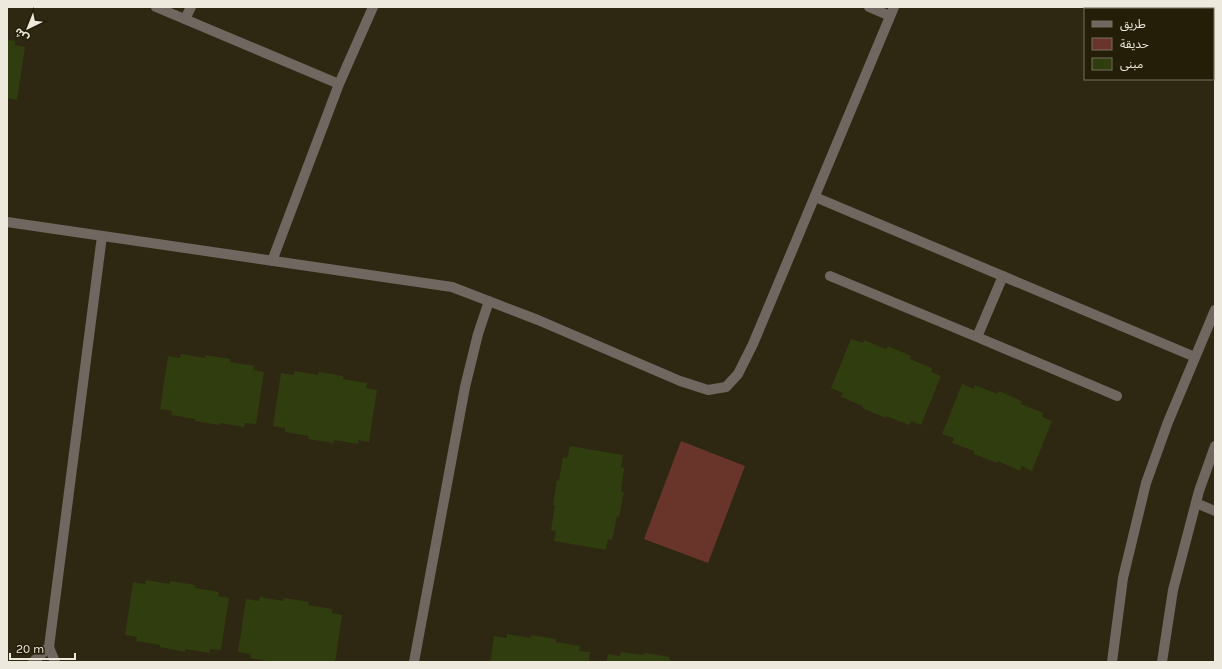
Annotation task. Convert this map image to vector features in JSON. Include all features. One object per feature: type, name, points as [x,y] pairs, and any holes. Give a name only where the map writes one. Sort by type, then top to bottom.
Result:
[{"type":"street","points":[[156,7],[339,84]]},
{"type":"street","points":[[185,19],[191,7]]},
{"type":"street","points":[[272,261],[339,84],[373,7]]},
{"type":"street","points":[[7,222],[452,287],[538,320],[680,381],[708,390],[726,386],[738,374],[753,344],[892,11],[870,7]]},
{"type":"street","points":[[815,197],[1195,357]]},
{"type":"street","points":[[55,662],[49,647],[102,236]]},
{"type":"street","points":[[830,276],[1117,396]]},
{"type":"street","points":[[977,337],[1003,276]]},
{"type":"street","points":[[414,662],[465,388],[478,334],[489,301]]},
{"type":"street","points":[[1112,662],[1123,578],[1146,483],[1168,422],[1215,310]]},
{"type":"street","points":[[1162,662],[1173,590],[1196,503],[1215,446]]},
{"type":"street","points":[[1196,503],[1215,511]]},
{"type":"street","points":[[33,662],[49,647]]},
{"type":"green space","points":[[681,441],[745,466],[708,563],[644,539]]},
{"type":"building","points":[[7,40],[15,41],[15,45],[25,47],[17,100],[7,98]]},
{"type":"building","points":[[851,339],[863,343],[864,340],[886,349],[888,346],[911,356],[910,359],[932,368],[931,372],[941,376],[921,425],[911,421],[909,425],[886,416],[886,418],[841,397],[843,393],[831,388]]},
{"type":"building","points":[[181,354],[205,358],[205,355],[230,359],[230,362],[254,366],[253,370],[264,372],[256,424],[245,423],[244,427],[220,423],[219,425],[171,415],[172,411],[160,409],[168,356],[180,358]]},
{"type":"building","points":[[295,371],[318,375],[319,372],[343,376],[343,379],[367,383],[366,388],[377,390],[369,442],[358,440],[358,444],[334,440],[333,443],[308,439],[309,436],[285,432],[285,428],[273,426],[281,373],[294,375]]},
{"type":"building","points":[[962,384],[974,389],[975,385],[997,394],[999,391],[1022,401],[1021,404],[1043,413],[1042,417],[1052,421],[1032,471],[1022,466],[1020,471],[998,461],[997,463],[974,454],[974,451],[952,443],[954,438],[942,434]]},
{"type":"building","points":[[570,446],[623,455],[621,467],[624,468],[621,492],[624,492],[619,517],[617,516],[612,540],[608,539],[606,550],[554,541],[556,531],[551,530],[557,480],[559,481],[563,457],[567,458]]},
{"type":"building","points":[[146,580],[170,584],[170,581],[195,585],[195,588],[219,592],[218,596],[229,598],[221,650],[210,649],[209,653],[185,649],[185,652],[160,647],[160,645],[136,641],[137,637],[125,635],[133,582],[145,584]]},
{"type":"building","points":[[260,597],[283,601],[284,598],[309,602],[308,605],[332,609],[332,613],[342,615],[335,662],[273,662],[250,658],[251,654],[238,652],[246,599],[259,601]]},
{"type":"building","points":[[507,634],[531,638],[531,635],[556,639],[556,642],[580,646],[579,651],[590,652],[589,662],[490,662],[494,636],[507,638]]},
{"type":"building","points":[[621,652],[644,655],[645,653],[670,657],[669,660],[678,662],[606,662],[608,654],[620,656]]}]
